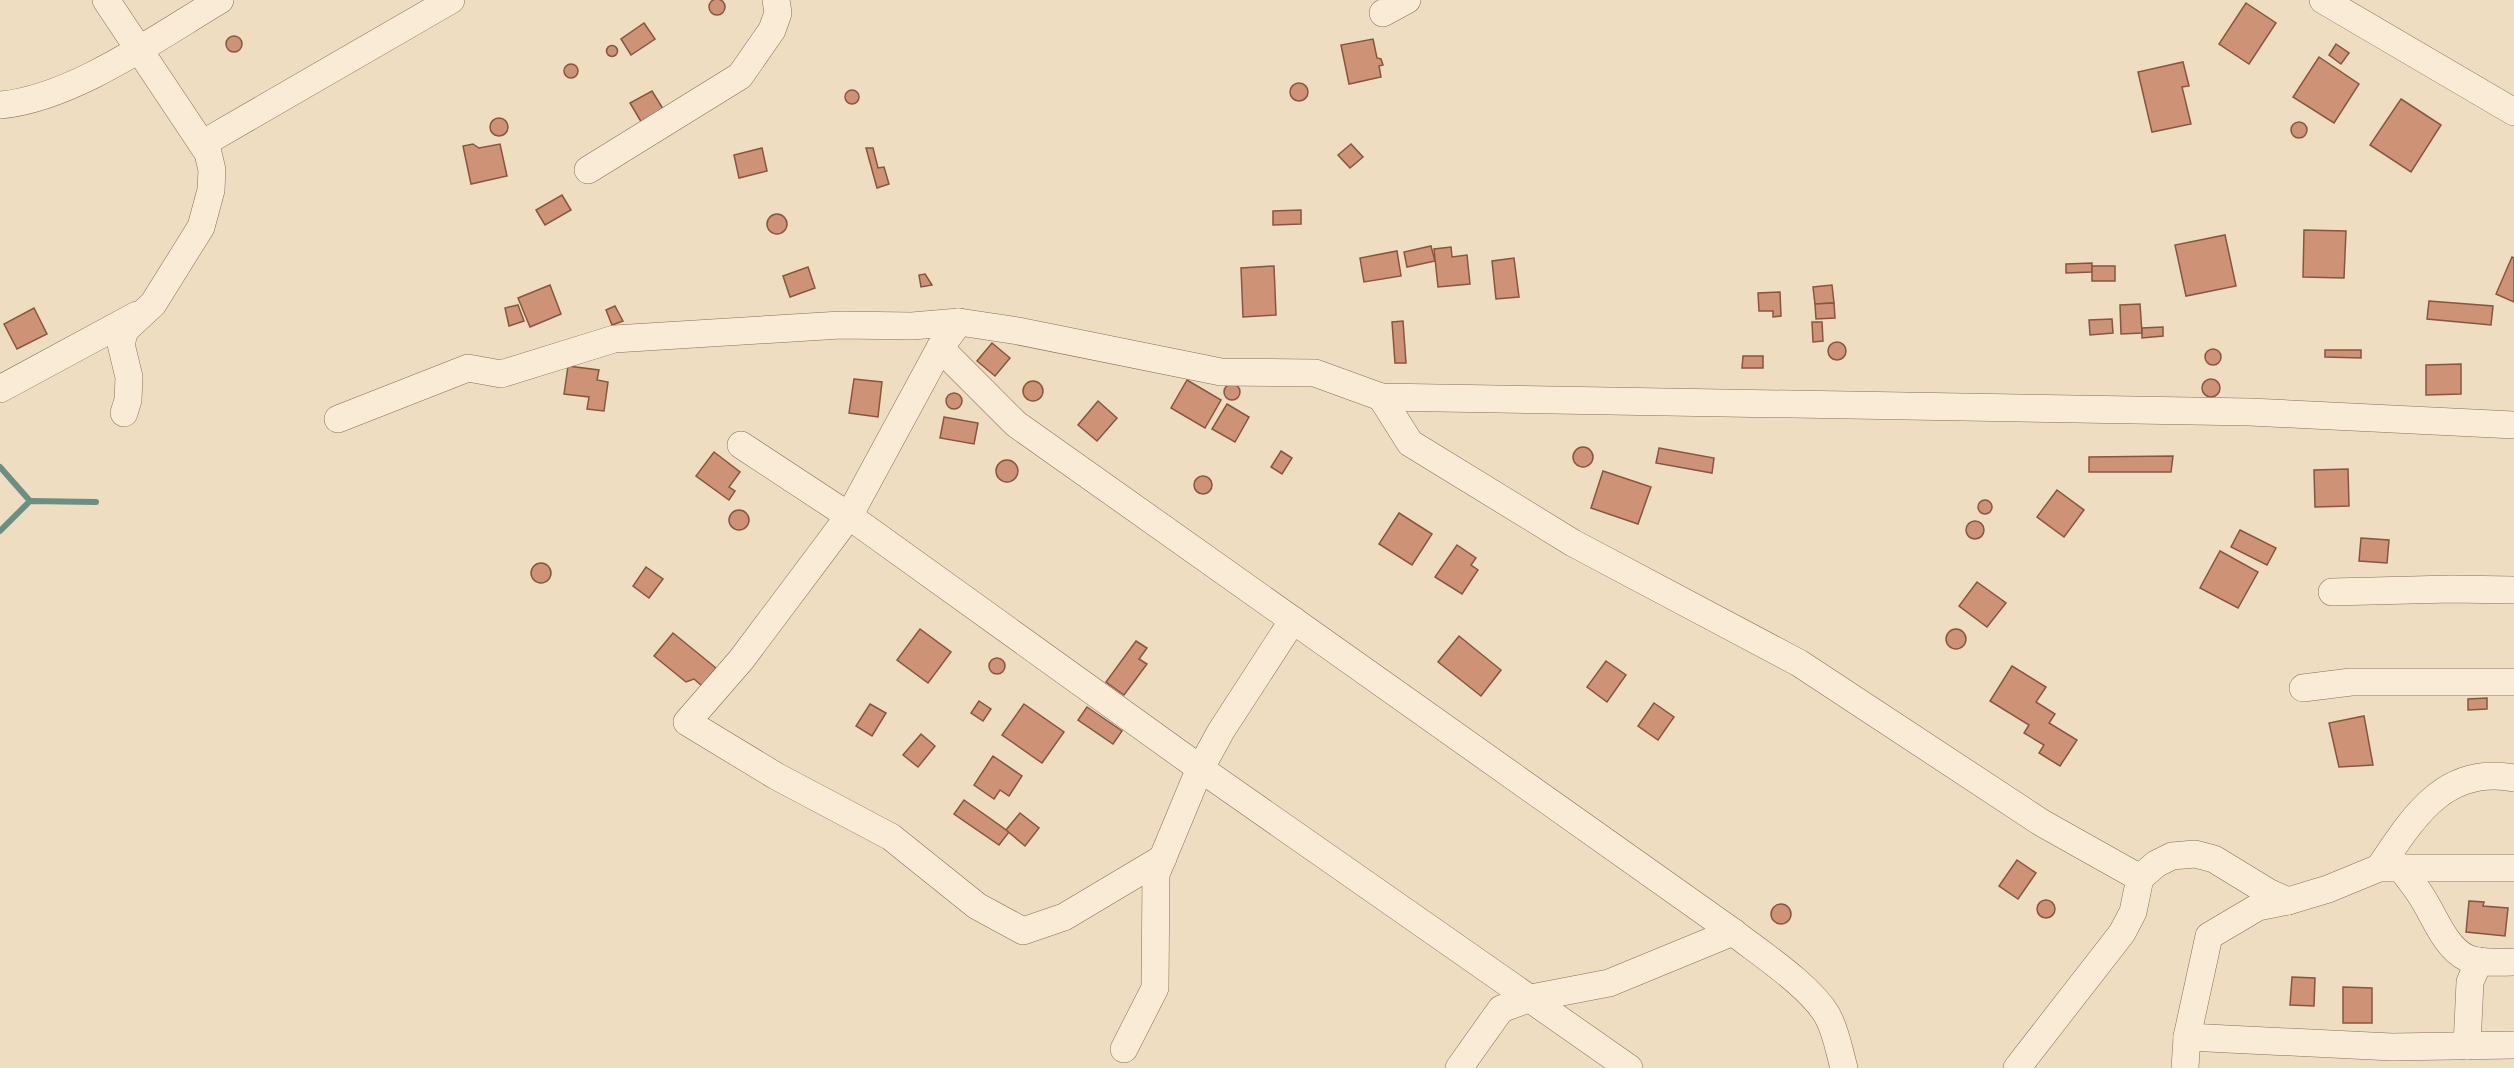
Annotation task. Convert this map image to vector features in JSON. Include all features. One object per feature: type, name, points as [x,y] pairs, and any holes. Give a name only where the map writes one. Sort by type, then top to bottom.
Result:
[{"type":"street","points":[[106,0],[208,153],[212,170],[211,190],[201,226],[153,304],[125,330],[121,344],[129,377],[128,400],[124,413]]},
{"type":"street","points":[[0,105],[16,104],[60,89],[101,70],[220,0]]},
{"type":"street","points":[[202,144],[450,0]]},
{"type":"street","points":[[588,170],[740,76],[772,30],[778,13],[776,0]]},
{"type":"street","points":[[1383,13],[1407,0]]},
{"type":"street","points":[[2323,0],[2514,112]]},
{"type":"street","points":[[0,390],[146,310]]},
{"type":"street","points":[[959,322],[940,348],[849,516],[741,660],[687,722],[776,776],[891,837],[977,906],[1023,931],[1065,917],[1163,858]]},
{"type":"street","points":[[338,419],[468,368],[501,374],[614,339],[841,325],[912,326],[959,322],[1018,331],[1221,372],[1315,373],[1381,397],[2250,412],[2514,425]]},
{"type":"street","points":[[940,348],[1016,424],[1733,932],[1788,975],[1826,1014],[1835,1032],[1844,1068]]},
{"type":"street","points":[[1381,397],[1410,443],[1573,543],[1799,663],[2042,823],[2140,878]]},
{"type":"street","points":[[741,445],[849,516],[1201,768],[1629,1068]]},
{"type":"street","points":[[2331,592],[2514,590]]},
{"type":"street","points":[[1124,1049],[1155,988],[1156,874],[1201,768],[1221,731],[1293,620]]},
{"type":"street","points":[[2302,688],[2351,682],[2514,682]]},
{"type":"street","points":[[2390,868],[2413,818],[2430,800],[2452,785],[2484,776],[2514,778]]},
{"type":"street","points":[[2017,1068],[2122,933],[2133,912],[2140,878],[2156,864],[2172,856],[2195,854],[2214,859],[2268,892],[2288,901]]},
{"type":"street","points":[[2390,868],[2421,895],[2449,942],[2468,959],[2514,962]]},
{"type":"street","points":[[2185,1068],[2187,1037],[2209,936],[2258,907],[2288,901],[2390,868],[2514,868]]},
{"type":"street","points":[[1459,1068],[1501,1010],[1531,998],[1609,983],[1733,932]]},
{"type":"street","points":[[2467,1046],[2470,982],[2479,961]]},
{"type":"street","points":[[2187,1037],[2392,1047],[2514,1045]]},
{"type":"building","points":[[714,-1],[720,-1],[725,7],[723,13],[714,15],[709,10],[709,4]]},
{"type":"building","points":[[2246,3],[2276,23],[2249,64],[2219,44]]},
{"type":"building","points":[[644,23],[655,39],[631,55],[621,39]]},
{"type":"building","points":[[234,36],[242,44],[234,52],[226,44]]},
{"type":"building","points":[[1373,39],[1377,58],[1381,59],[1383,65],[1379,66],[1381,77],[1349,84],[1341,45]]},
{"type":"building","points":[[2336,44],[2349,53],[2341,64],[2329,55]]},
{"type":"building","points":[[612,46],[616,47],[616,55],[612,56],[608,55],[607,51],[608,47]]},
{"type":"building","points":[[2319,57],[2359,84],[2334,123],[2293,97]]},
{"type":"building","points":[[2183,62],[2189,86],[2182,87],[2191,124],[2152,132],[2138,72]]},
{"type":"building","points":[[568,64],[574,64],[578,71],[574,78],[568,78],[564,74],[564,68]]},
{"type":"building","points":[[1295,83],[1303,83],[1308,88],[1306,99],[1295,101],[1290,96],[1290,88]]},
{"type":"building","points":[[849,90],[855,90],[859,97],[855,104],[849,104],[845,100],[845,94]]},
{"type":"building","points":[[652,91],[665,112],[643,125],[630,103]]},
{"type":"building","points":[[2401,99],[2441,125],[2411,172],[2370,145]]},
{"type":"building","points":[[495,118],[503,118],[508,123],[506,134],[495,136],[490,131],[490,123]]},
{"type":"building","points":[[2299,122],[2305,124],[2307,130],[2305,136],[2299,138],[2293,136],[2291,130],[2293,124]]},
{"type":"building","points":[[473,144],[479,148],[500,144],[507,176],[471,184],[463,146]]},
{"type":"building","points":[[1351,144],[1363,157],[1350,168],[1338,155]]},
{"type":"building","points":[[762,148],[767,171],[739,178],[734,155]]},
{"type":"building","points":[[866,148],[873,148],[878,168],[884,167],[889,184],[877,188]]},
{"type":"building","points":[[562,195],[571,210],[545,225],[536,210]]},
{"type":"building","points":[[1301,210],[1301,224],[1273,225],[1273,211]]},
{"type":"building","points":[[777,214],[784,217],[787,224],[784,231],[777,234],[770,231],[767,224],[770,217]]},
{"type":"building","points":[[2304,230],[2346,231],[2344,278],[2303,277]]},
{"type":"building","points":[[2225,235],[2236,286],[2186,296],[2175,245]]},
{"type":"building","points":[[1431,246],[1435,261],[1407,267],[1404,252]]},
{"type":"building","points":[[1451,247],[1452,257],[1467,255],[1470,284],[1438,287],[1434,249]]},
{"type":"building","points":[[1397,251],[1401,276],[1364,282],[1360,258]]},
{"type":"building","points":[[2512,257],[2514,258],[2514,302],[2496,294]]},
{"type":"building","points":[[1514,258],[1519,297],[1496,299],[1492,261]]},
{"type":"building","points":[[2092,263],[2092,272],[2066,273],[2066,264]]},
{"type":"building","points":[[1274,266],[1276,315],[1243,317],[1241,268]]},
{"type":"building","points":[[2092,266],[2115,266],[2115,281],[2092,281]]},
{"type":"building","points":[[808,267],[815,288],[790,297],[783,276]]},
{"type":"building","points":[[925,274],[932,285],[921,287],[919,275]]},
{"type":"building","points":[[550,285],[561,314],[530,327],[518,298]]},
{"type":"building","points":[[1832,285],[1834,303],[1815,304],[1813,287]]},
{"type":"building","points":[[1780,292],[1781,316],[1773,317],[1773,311],[1759,311],[1758,293]]},
{"type":"building","points":[[2429,301],[2493,306],[2491,325],[2427,319]]},
{"type":"building","points":[[1834,303],[1835,318],[1816,319],[1815,304]]},
{"type":"building","points":[[2140,304],[2142,333],[2121,334],[2120,305]]},
{"type":"building","points":[[518,305],[524,321],[509,326],[505,308]]},
{"type":"building","points":[[615,306],[623,321],[612,325],[606,310]]},
{"type":"building","points":[[34,308],[47,334],[17,349],[4,324]]},
{"type":"building","points":[[2112,319],[2113,333],[2090,335],[2089,320]]},
{"type":"building","points":[[1403,321],[1406,363],[1395,363],[1392,322]]},
{"type":"building","points":[[1812,322],[1822,322],[1823,341],[1813,342]]},
{"type":"building","points":[[2163,327],[2163,336],[2142,338],[2142,328]]},
{"type":"building","points":[[1837,342],[1843,345],[1846,351],[1843,357],[1837,360],[1831,357],[1828,351],[1831,345]]},
{"type":"building","points":[[992,343],[1010,358],[995,376],[977,361]]},
{"type":"building","points":[[2213,349],[2219,351],[2221,357],[2219,363],[2213,365],[2207,363],[2205,357],[2207,351]]},
{"type":"building","points":[[2325,350],[2361,350],[2361,358],[2325,357]]},
{"type":"building","points":[[1743,356],[1763,356],[1763,368],[1742,368]]},
{"type":"building","points":[[2461,364],[2461,394],[2426,395],[2426,365]]},
{"type":"building","points":[[568,366],[599,370],[597,380],[608,382],[604,411],[587,409],[589,397],[564,394]]},
{"type":"building","points":[[854,379],[882,382],[878,417],[849,413]]},
{"type":"building","points":[[2211,379],[2217,382],[2220,388],[2217,394],[2211,397],[2205,394],[2202,388],[2205,382]]},
{"type":"building","points":[[1187,380],[1221,400],[1205,428],[1171,408]]},
{"type":"building","points":[[1033,381],[1040,384],[1043,391],[1040,398],[1033,401],[1026,398],[1023,391],[1026,384]]},
{"type":"building","points":[[1229,384],[1235,384],[1240,392],[1238,398],[1229,400],[1224,395],[1224,389]]},
{"type":"building","points":[[951,393],[957,393],[962,401],[960,407],[951,409],[946,404],[946,398]]},
{"type":"building","points":[[1098,401],[1117,418],[1097,441],[1078,425]]},
{"type":"building","points":[[1227,404],[1249,417],[1235,442],[1212,429]]},
{"type":"building","points":[[944,417],[978,423],[974,444],[940,438]]},
{"type":"building","points":[[1583,447],[1590,450],[1593,457],[1590,464],[1583,467],[1576,464],[1573,457],[1576,450]]},
{"type":"building","points":[[1659,448],[1714,458],[1712,473],[1656,463]]},
{"type":"building","points":[[1281,451],[1292,458],[1282,474],[1271,467]]},
{"type":"building","points":[[714,452],[740,472],[729,487],[735,491],[729,500],[696,476]]},
{"type":"building","points":[[2173,456],[2171,472],[2089,472],[2089,457]]},
{"type":"building","points":[[1007,460],[1015,463],[1018,471],[1015,479],[1007,482],[999,479],[996,471],[999,463]]},
{"type":"building","points":[[2348,469],[2349,506],[2315,507],[2314,470]]},
{"type":"building","points":[[1603,471],[1651,487],[1638,524],[1591,508]]},
{"type":"building","points":[[1203,476],[1209,479],[1212,485],[1209,491],[1203,494],[1197,491],[1194,485],[1197,479]]},
{"type":"building","points":[[2057,490],[2084,510],[2064,537],[2037,517]]},
{"type":"building","points":[[1982,500],[1988,500],[1992,507],[1988,514],[1982,514],[1978,510],[1978,504]]},
{"type":"building","points":[[739,510],[746,513],[749,520],[746,527],[739,530],[732,527],[729,520],[732,513]]},
{"type":"building","points":[[1399,513],[1432,534],[1412,565],[1379,544]]},
{"type":"building","points":[[1971,521],[1979,521],[1984,526],[1982,537],[1971,539],[1966,534],[1966,526]]},
{"type":"building","points":[[2240,530],[2276,548],[2267,565],[2231,547]]},
{"type":"building","points":[[2361,538],[2389,540],[2387,563],[2359,561]]},
{"type":"building","points":[[1457,545],[1476,558],[1471,565],[1478,570],[1462,594],[1435,577]]},
{"type":"building","points":[[2220,551],[2258,572],[2238,608],[2200,588]]},
{"type":"building","points":[[541,563],[548,566],[551,573],[548,580],[541,583],[534,580],[531,573],[534,566]]},
{"type":"building","points":[[646,567],[663,579],[649,598],[633,586]]},
{"type":"building","points":[[1977,582],[2006,603],[1987,627],[1959,606]]},
{"type":"building","points":[[920,629],[951,652],[928,683],[897,660]]},
{"type":"building","points":[[1956,629],[1963,632],[1966,639],[1963,646],[1956,649],[1949,646],[1946,639],[1949,632]]},
{"type":"building","points":[[673,633],[716,668],[702,686],[694,679],[686,682],[654,656]]},
{"type":"building","points":[[1459,636],[1501,670],[1481,696],[1438,662]]},
{"type":"building","points":[[1136,641],[1147,648],[1139,659],[1147,664],[1124,695],[1106,682]]},
{"type":"building","points":[[997,658],[1005,666],[997,674],[989,666]]},
{"type":"building","points":[[1606,661],[1626,675],[1607,702],[1587,687]]},
{"type":"building","points":[[2012,666],[2046,687],[2036,702],[2055,714],[2049,723],[2077,740],[2060,766],[2039,753],[2044,745],[2024,733],[2029,725],[1990,701]]},
{"type":"building","points":[[2487,698],[2487,709],[2468,710],[2468,699]]},
{"type":"building","points":[[979,701],[991,709],[983,721],[971,713]]},
{"type":"building","points":[[1654,703],[1674,717],[1658,740],[1638,726]]},
{"type":"building","points":[[870,704],[886,713],[872,736],[856,726]]},
{"type":"building","points":[[1024,704],[1064,732],[1042,763],[1002,735]]},
{"type":"building","points":[[1087,707],[1122,731],[1113,744],[1078,720]]},
{"type":"building","points":[[2364,716],[2373,765],[2339,767],[2329,723]]},
{"type":"building","points":[[921,734],[935,746],[918,767],[903,755]]},
{"type":"building","points":[[993,756],[1022,776],[1009,796],[1000,790],[994,799],[974,785]]},
{"type":"building","points":[[964,800],[1009,832],[999,845],[954,814]]},
{"type":"building","points":[[1020,813],[1039,828],[1025,846],[1006,830]]},
{"type":"building","points":[[2017,860],[2036,873],[2018,899],[1999,886]]},
{"type":"building","points":[[2046,900],[2052,903],[2055,909],[2052,915],[2046,918],[2040,915],[2037,909],[2040,903]]},
{"type":"building","points":[[2469,901],[2484,902],[2483,906],[2508,908],[2505,936],[2466,932]]},
{"type":"building","points":[[1781,904],[1788,907],[1791,914],[1788,921],[1781,924],[1774,921],[1771,914],[1774,907]]},
{"type":"building","points":[[2292,977],[2315,978],[2314,1006],[2290,1005]]},
{"type":"building","points":[[2343,987],[2372,988],[2372,1023],[2343,1023]]},
{"type":"waterway","points":[[0,467],[30,501]]},
{"type":"waterway","points":[[0,531],[30,501],[96,502]]}]
